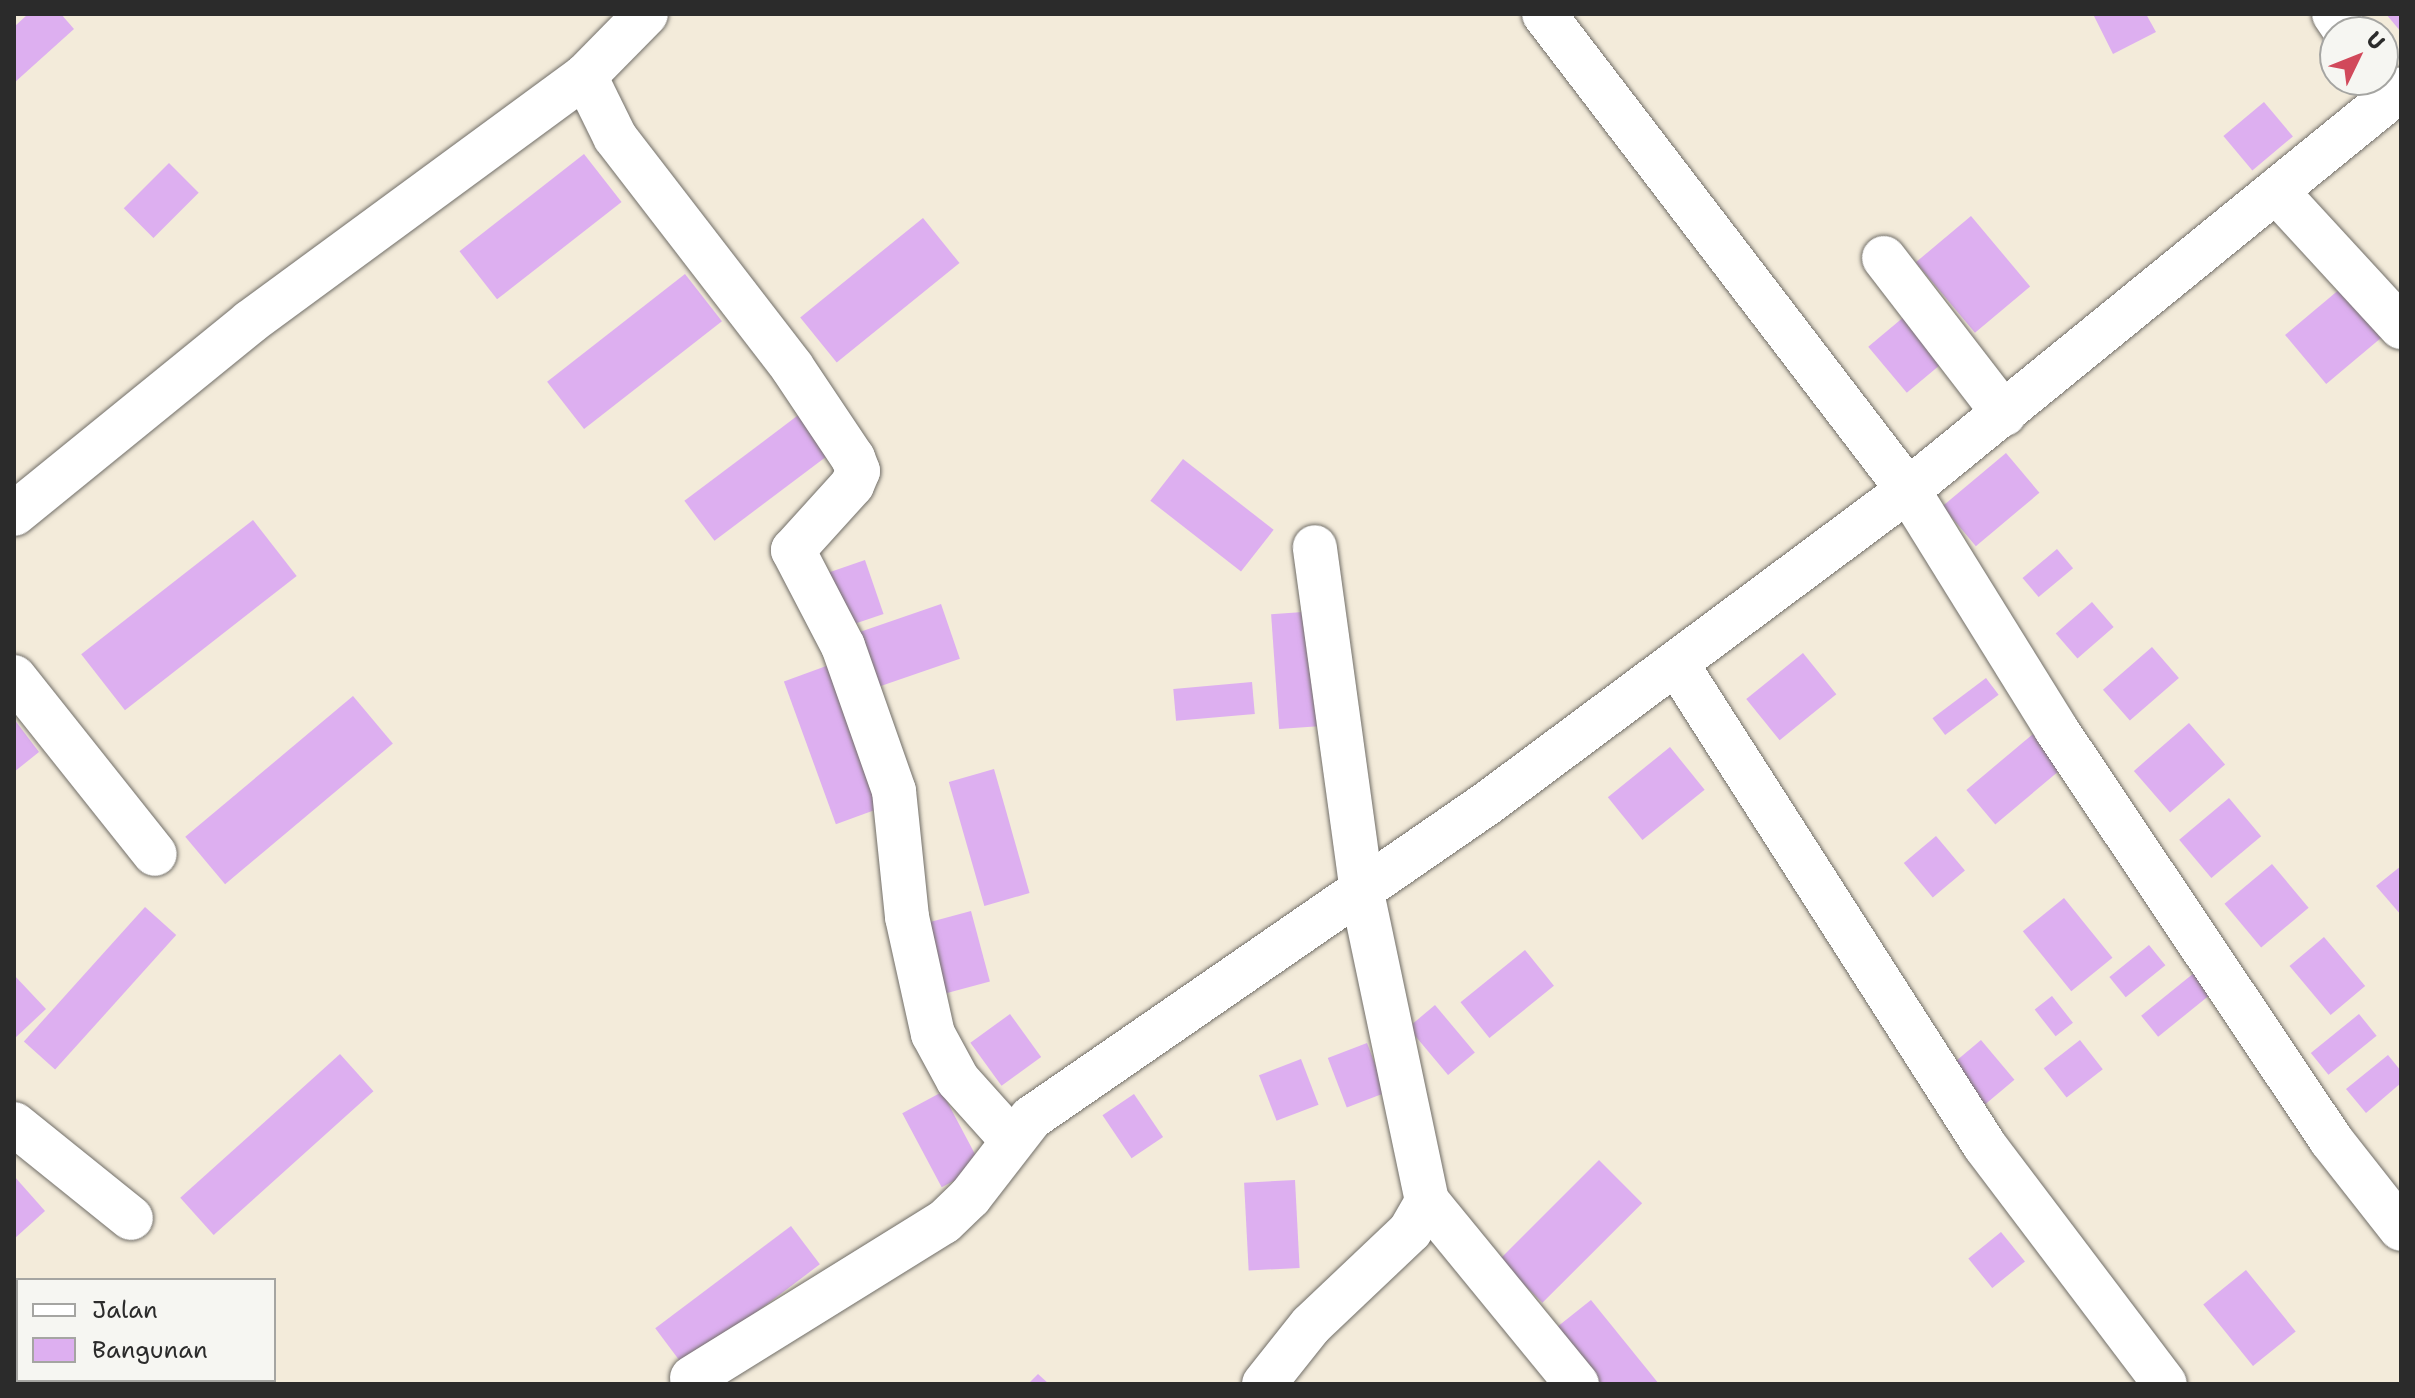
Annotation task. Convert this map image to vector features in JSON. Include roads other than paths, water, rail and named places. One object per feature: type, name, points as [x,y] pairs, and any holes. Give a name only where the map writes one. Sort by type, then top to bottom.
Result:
[{"type":"street","points":[[14,514],[250,322],[585,76],[646,14]]},
{"type":"street","points":[[1544,14],[1908,490],[2074,756],[2331,1140],[2401,1229]]},
{"type":"street","points":[[585,76],[615,137],[792,367],[853,458],[858,471],[852,485],[793,550],[843,646],[894,791],[907,917],[933,1034],[958,1080],[1011,1139]]},
{"type":"street","points":[[692,1378],[944,1222],[993,1169],[1011,1139],[1042,1109],[1362,892],[1908,490],[2276,191],[2380,96]]},
{"type":"street","points":[[2276,191],[2401,327]]},
{"type":"street","points":[[1884,258],[2004,414]]},
{"type":"street","points":[[1315,547],[1362,892],[1427,1201],[1577,1384]]},
{"type":"street","points":[[1676,663],[1985,1146],[2165,1384]]},
{"type":"street","points":[[14,677],[155,854]]},
{"type":"street","points":[[14,1124],[131,1218]]},
{"type":"street","points":[[1264,1384],[1311,1325],[1410,1231],[1427,1201]]}]
